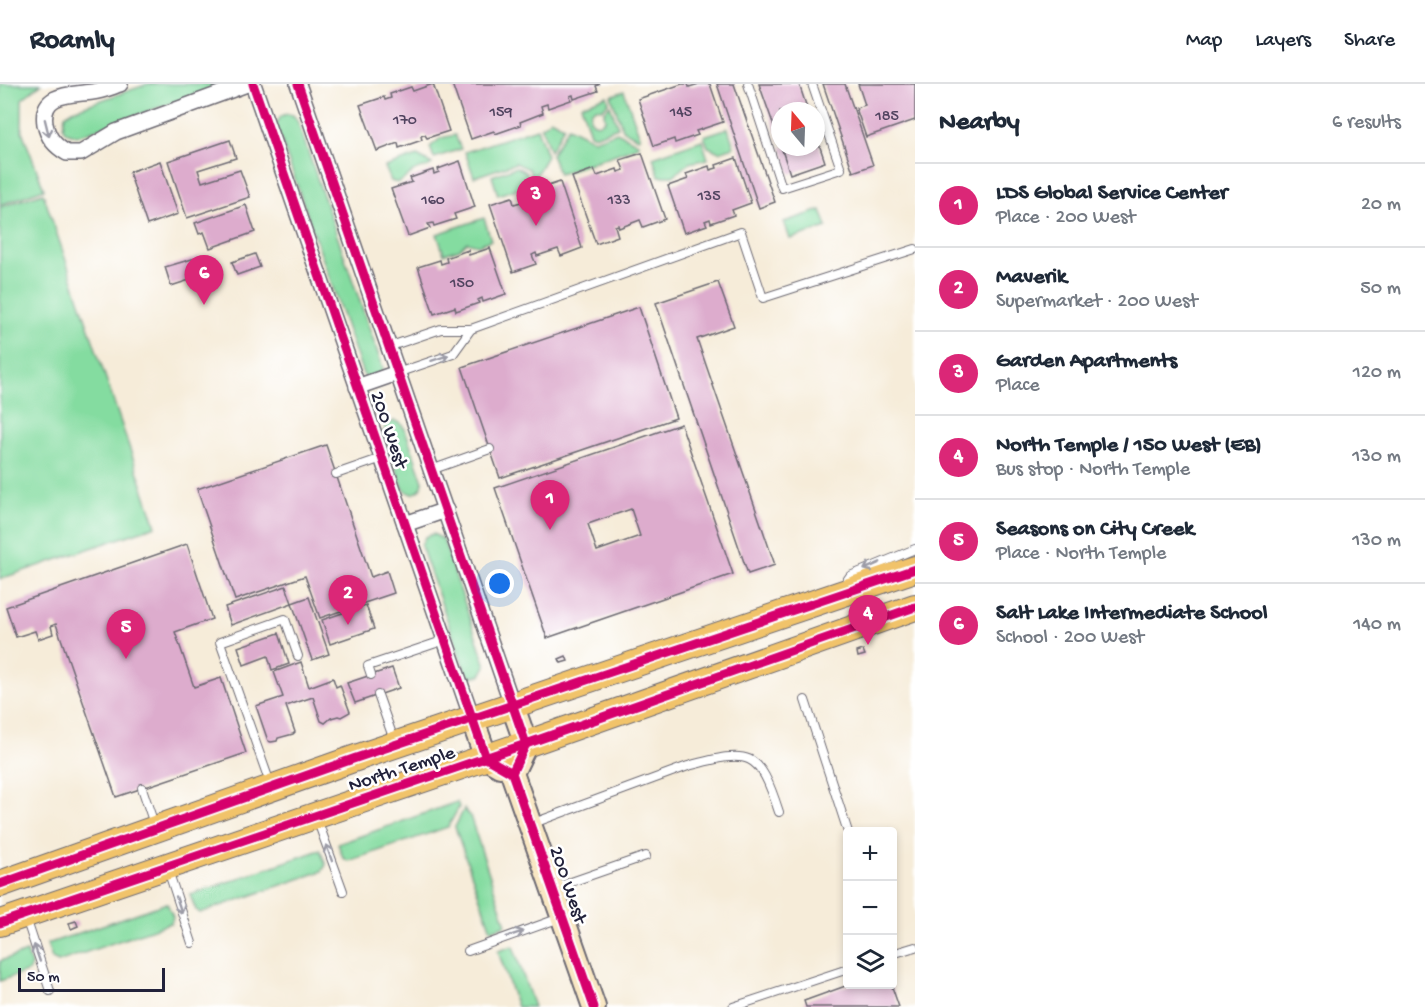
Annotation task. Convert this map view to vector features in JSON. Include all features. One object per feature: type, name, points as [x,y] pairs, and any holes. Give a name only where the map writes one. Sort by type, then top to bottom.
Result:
[{"type":"main road","name":"North Temple","points":[[0,884],[512,704],[915,569]]},
{"type":"main road","name":"North Temple","points":[[0,923],[486,758],[915,607]]},
{"type":"street","points":[[120,84],[96,92],[78,88],[51,102],[46,111],[45,120],[50,140],[67,153],[81,153],[116,132],[247,84]]},
{"type":"street","name":"200 West","points":[[253,84],[486,758]]},
{"type":"street","name":"200 West","points":[[298,84],[526,744]]},
{"type":"street","points":[[357,387],[397,373]]},
{"type":"street","points":[[405,524],[446,510]]},
{"type":"street","points":[[486,758],[512,773],[526,744]]},
{"type":"street","name":"200 West","points":[[512,773],[594,1007]]},
{"type":"lane","points":[[748,84],[782,188],[841,169],[812,84]]},
{"type":"lane","points":[[388,347],[441,329],[471,329],[741,232],[763,298],[915,249]]},
{"type":"lane","points":[[397,373],[453,354],[471,329]]},
{"type":"lane","points":[[431,470],[490,449]]},
{"type":"lane","points":[[336,474],[382,458]]},
{"type":"lane","points":[[838,595],[850,576],[915,549]]},
{"type":"lane","points":[[272,788],[220,642],[285,619],[298,656]]},
{"type":"lane","points":[[371,675],[368,666],[445,640]]},
{"type":"lane","points":[[378,695],[396,744]]},
{"type":"lane","points":[[805,700],[847,827]]},
{"type":"lane","points":[[530,825],[688,766],[708,760],[739,756],[751,759],[760,765],[773,791],[779,812]]},
{"type":"lane","points":[[142,788],[156,829]]},
{"type":"lane","points":[[315,815],[343,891]]},
{"type":"lane","points":[[552,889],[646,856]]},
{"type":"lane","points":[[167,866],[192,943]]},
{"type":"lane","points":[[24,915],[50,991]]},
{"type":"lane","points":[[468,951],[562,917]]},
{"type":"lane","points":[[897,952],[915,947]]},
{"type":"lane","points":[[733,1007],[843,971]]},
{"type":"green space","points":[[0,84],[41,84],[22,99],[22,131],[44,189],[0,205]]},
{"type":"green space","points":[[148,84],[226,84],[77,136],[65,132],[63,127],[65,115],[73,110]]},
{"type":"green space","points":[[624,91],[640,137],[638,138],[623,130],[611,96]]},
{"type":"green space","points":[[607,96],[609,102],[602,109],[596,108],[591,112],[590,119],[600,124],[605,120],[604,112],[610,105],[618,127],[595,136],[590,134],[581,105]]},
{"type":"green space","points":[[293,115],[297,120],[383,368],[383,372],[366,378],[276,125],[281,116]]},
{"type":"green space","points":[[550,119],[564,126],[550,151],[541,126]]},
{"type":"green space","points":[[568,127],[594,140],[617,132],[638,143],[639,146],[559,174],[551,155]]},
{"type":"green space","points":[[537,128],[547,156],[533,180],[529,169],[516,163],[474,177],[465,152]]},
{"type":"green space","points":[[728,128],[734,147],[719,152],[708,147],[704,136]]},
{"type":"green space","points":[[455,135],[461,149],[434,158],[430,147],[441,138]]},
{"type":"green space","points":[[702,140],[708,159],[689,163],[673,176],[659,176],[653,157]]},
{"type":"green space","points":[[417,156],[432,164],[415,171],[400,182],[391,181],[385,167]]},
{"type":"green space","points":[[516,167],[526,172],[531,184],[498,195],[492,176]]},
{"type":"green space","points":[[43,193],[156,526],[0,579],[0,207]]},
{"type":"green space","points":[[821,210],[827,227],[790,239],[784,222]]},
{"type":"green space","points":[[484,218],[491,240],[478,245],[467,242],[460,249],[444,254],[437,234]]},
{"type":"green space","points":[[394,421],[400,423],[405,429],[423,482],[415,493],[409,493],[403,488],[383,433],[386,425]]},
{"type":"green space","points":[[433,534],[443,539],[486,666],[481,675],[472,677],[467,675],[421,546],[425,537]]},
{"type":"green space","points":[[457,802],[459,807],[448,827],[349,861],[343,858],[338,844]]},
{"type":"green space","points":[[464,809],[470,816],[506,925],[491,930],[455,827]]},
{"type":"green space","points":[[320,850],[326,865],[322,871],[200,913],[196,910],[190,895]]},
{"type":"green space","points":[[167,903],[173,917],[171,923],[58,962],[52,959],[47,944]]},
{"type":"green space","points":[[513,946],[534,1007],[517,1007],[498,951]]},
{"type":"green space","points":[[27,952],[31,965],[29,971],[0,981],[0,961]]},
{"type":"building","points":[[433,84],[449,131],[427,138],[425,135],[421,136],[422,140],[399,148],[398,143],[377,151],[360,105],[384,97],[385,100],[391,98],[390,94],[411,87],[413,91]]},
{"type":"building","points":[[452,84],[600,84],[596,86],[598,91],[574,99],[573,95],[570,96],[571,100],[548,108],[547,104],[541,106],[543,113],[520,122],[521,125],[471,139]]},
{"type":"building","points":[[688,84],[689,87],[710,84],[723,122],[696,131],[698,135],[675,143],[674,139],[654,146],[638,99]]},
{"type":"building","points":[[717,84],[734,84],[775,202],[759,208]]},
{"type":"building","points":[[759,84],[799,84],[805,102],[771,102],[771,118]]},
{"type":"building","points":[[823,84],[845,84],[873,165],[853,172]]},
{"type":"building","points":[[858,84],[915,84],[915,120],[866,137],[856,108],[865,105]]},
{"type":"building","points":[[230,140],[236,158],[198,170],[202,182],[240,170],[250,197],[187,218],[168,161]]},
{"type":"building","points":[[642,153],[665,219],[643,227],[640,220],[619,228],[618,225],[615,226],[618,236],[596,244],[572,177],[594,169],[597,176],[617,169],[618,172],[624,170],[620,160]]},
{"type":"building","points":[[784,156],[823,156],[825,162],[790,174]]},
{"type":"building","points":[[736,158],[751,203],[732,210],[734,215],[711,223],[710,219],[705,221],[707,225],[684,233],[668,186],[688,179],[686,174],[709,166],[710,170],[717,168],[716,165]]},
{"type":"building","points":[[160,161],[178,214],[147,225],[129,172]]},
{"type":"building","points":[[460,161],[475,207],[454,214],[456,219],[434,226],[433,223],[428,224],[430,228],[408,236],[391,189],[412,182],[410,178],[433,170],[434,174],[439,172],[438,169]]},
{"type":"building","points":[[560,182],[582,248],[561,256],[558,249],[537,256],[536,253],[532,255],[536,264],[513,272],[490,204],[512,197],[514,204],[535,198],[536,202],[542,199],[539,189]]},
{"type":"building","points":[[246,205],[255,232],[210,248],[204,232],[199,234],[195,223]]},
{"type":"building","points":[[490,248],[506,294],[483,302],[482,298],[478,300],[479,303],[456,311],[455,307],[434,314],[418,267],[440,260],[441,264],[447,262],[446,258],[468,250],[469,255]]},
{"type":"building","points":[[255,254],[260,267],[237,275],[232,262]]},
{"type":"building","points":[[199,257],[205,275],[171,286],[165,267]]},
{"type":"building","points":[[718,282],[734,326],[697,339],[775,565],[748,574],[656,303]]},
{"type":"building","points":[[639,307],[676,418],[500,478],[462,367]]},
{"type":"building","points":[[681,424],[733,574],[547,638],[495,488]],"holes":[[[631,509],[640,536],[597,551],[588,524]]]},
{"type":"building","points":[[326,445],[371,577],[387,571],[394,593],[320,618],[305,576],[235,600],[197,489]]},
{"type":"building","points":[[187,544],[212,619],[175,632],[194,687],[221,678],[246,753],[116,797],[56,624],[51,626],[53,634],[38,639],[35,631],[16,637],[6,607]]},
{"type":"building","points":[[286,586],[292,603],[231,625],[225,607]]},
{"type":"building","points":[[309,597],[329,654],[312,660],[292,603]]},
{"type":"building","points":[[366,605],[374,629],[330,644],[322,620]]},
{"type":"building","points":[[279,633],[289,664],[272,670],[268,656],[244,665],[238,647]]},
{"type":"building","points":[[863,650],[865,655],[858,657],[857,652]]},
{"type":"building","points":[[566,656],[568,661],[561,663],[559,659]]},
{"type":"building","points":[[301,662],[309,687],[333,678],[336,687],[340,685],[350,712],[341,717],[331,718],[325,723],[321,721],[313,697],[286,706],[295,732],[278,738],[277,741],[268,741],[256,706],[283,697],[274,672]]},
{"type":"building","points":[[392,668],[399,688],[355,703],[347,683]]},
{"type":"building","points":[[76,921],[78,926],[71,929],[69,923]]},
{"type":"building","points":[[843,987],[843,989],[893,989],[899,1007],[806,1007],[804,1001]]},
{"type":"cycle path","points":[[253,84],[486,758],[512,773]]},
{"type":"cycle path","points":[[298,84],[526,744],[512,773],[594,1007]]},
{"type":"cycle path","points":[[0,884],[353,759],[915,569]]},
{"type":"cycle path","points":[[0,923],[526,744],[915,607]]},
{"type":"place","name":"Garden Apartments","points":[[536,226]]},
{"type":"place","name":"Salt Lake Intermediate School","points":[[204,305]]},
{"type":"place","name":"LDS Global Service Center","points":[[550,530]]},
{"type":"place","name":"Maverik","points":[[348,625]]},
{"type":"place","name":"North Temple / 150 West (EB)","points":[[868,645]]},
{"type":"place","name":"Seasons on City Creek","points":[[126,659]]}]
